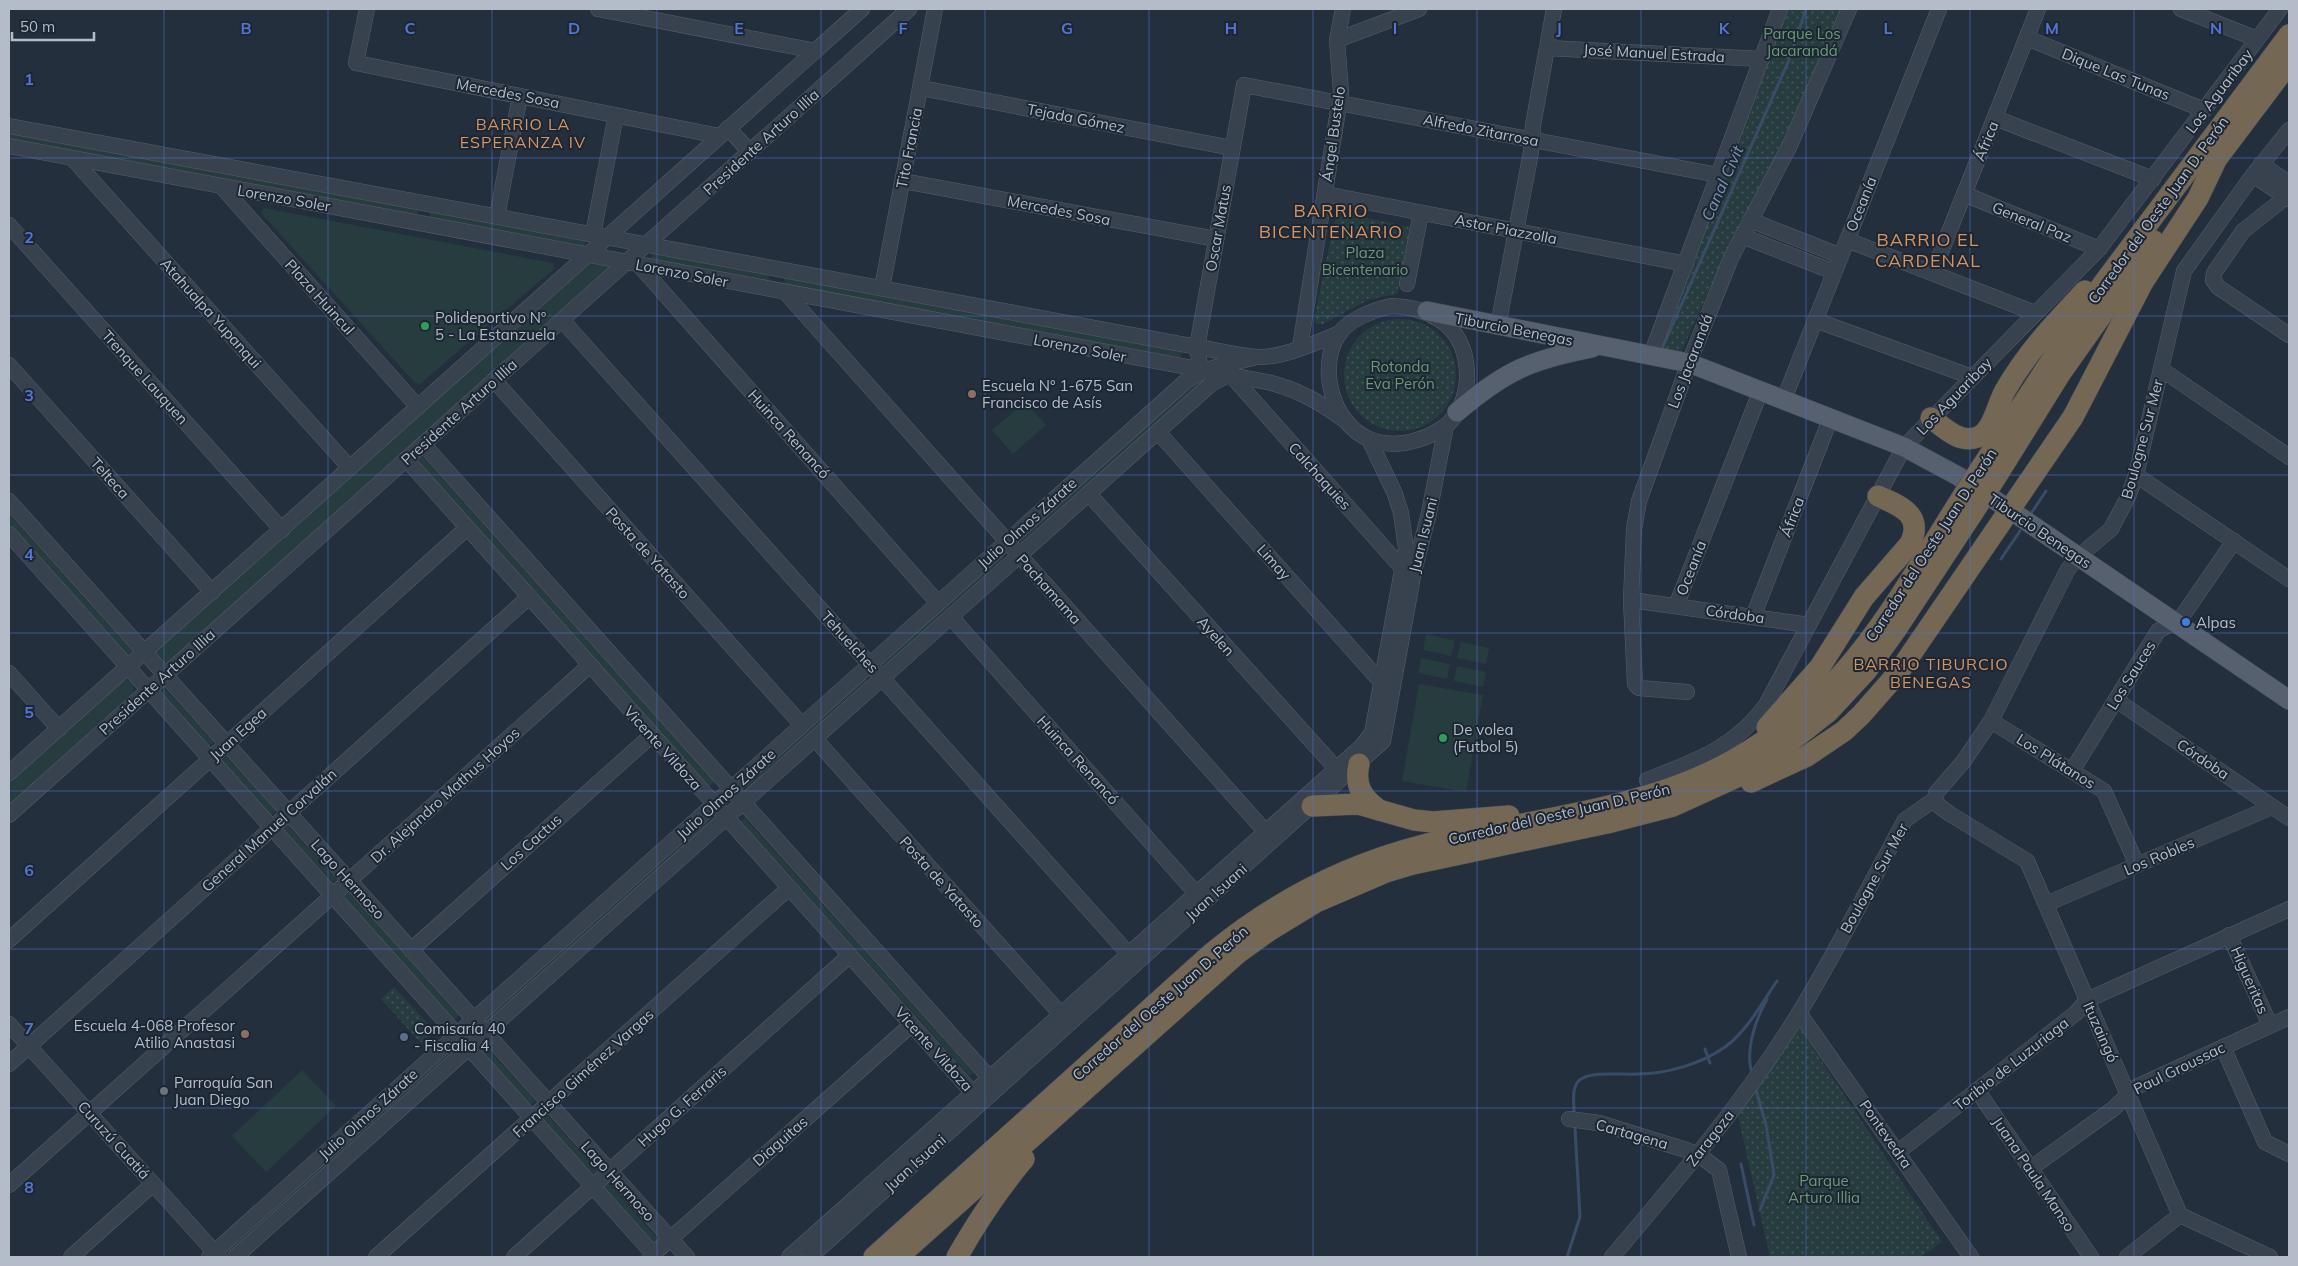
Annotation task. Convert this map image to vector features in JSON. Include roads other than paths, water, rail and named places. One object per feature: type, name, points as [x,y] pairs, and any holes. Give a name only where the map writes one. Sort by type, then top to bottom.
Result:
[{"type":"highway","name":"Corredor del Oeste Juan D. Perón","points":[[1989,473],[2091,300],[2289,35]]},
{"type":"highway","name":"Corredor del Oeste Juan D. Perón","points":[[898,1257],[1238,953],[1270,930],[1316,902],[1386,872],[1605,815],[1715,770],[1753,748],[1809,707],[1841,675],[1867,643],[1964,510],[2103,311],[2289,63]]},
{"type":"highway","points":[[1672,806],[1746,784],[1778,771],[1807,756],[1844,731],[1862,715],[1898,673],[2073,417],[2143,282],[2198,198],[2217,158]]},
{"type":"highway","points":[[1931,418],[1960,438],[1979,437],[1986,432],[2004,391],[2029,352],[2155,213]]},
{"type":"highway","points":[[1715,770],[1771,722],[1820,667],[1864,597],[1910,544],[1914,535],[1915,524],[1909,513],[1895,503],[1878,496]]},
{"type":"highway","name":"Corredor del Oeste Juan D. Perón","points":[[1648,796],[1672,806],[1739,776],[1763,763],[1828,712],[1866,670],[1897,628],[1964,510]]},
{"type":"highway","points":[[1347,770],[1357,780],[1360,791],[1367,802],[1381,811]]},
{"type":"highway","points":[[1312,806],[1358,804],[1414,820],[1433,822],[1473,817],[1574,812]]},
{"type":"highway","name":"Corredor del Oeste Juan D. Perón","points":[[874,1257],[1185,976],[1240,930],[1263,914],[1334,876],[1378,858],[1424,845],[1574,812],[1605,815]]},
{"type":"highway","points":[[957,1257],[998,1190],[1024,1158],[1072,1111],[1098,1078]]},
{"type":"main road","name":"Tiburcio Benegas","points":[[1427,311],[1689,363],[1784,398],[1904,447],[1952,472],[2010,510],[2289,700]]},
{"type":"main road","name":"Tiburcio Benegas","points":[[1452,419],[1481,392],[1511,372],[1535,361],[1600,346]]},
{"type":"street","name":"Mercedes Sosa","points":[[367,9],[356,63],[616,115],[724,132]]},
{"type":"street","points":[[598,9],[816,51]]},
{"type":"street","name":"Presidente Arturo Illia","points":[[9,773],[862,9]]},
{"type":"street","name":"Presidente Arturo Illia","points":[[9,815],[494,380],[562,320],[632,264],[647,244],[909,9]]},
{"type":"street","name":"Tito Francia","points":[[882,288],[935,9]]},
{"type":"street","name":"Ángel Bustelo","points":[[1300,347],[1342,92],[1337,40],[1343,9]]},
{"type":"street","points":[[1337,40],[1419,9]]},
{"type":"street","points":[[1498,326],[1554,9]]},
{"type":"street","points":[[1659,357],[1686,264],[1780,9]]},
{"type":"street","name":"Los Jacarandá","points":[[1688,692],[1639,688],[1635,684],[1630,600],[1634,529],[1639,501],[1689,363],[1742,236],[1790,145],[1849,9]]},
{"type":"street","name":"Oceanía","points":[[1784,398],[1939,9]]},
{"type":"street","name":"África","points":[[1933,272],[2038,9]]},
{"type":"street","points":[[2180,9],[2257,39]]},
{"type":"street","name":"Los Aguaribay","points":[[1648,796],[1742,733],[1766,705],[1904,447],[2099,249],[2280,9]]},
{"type":"street","name":"Dique Las Tunas","points":[[2027,38],[2204,110]]},
{"type":"street","name":"José Manuel Estrada","points":[[1547,48],[1762,59]]},
{"type":"street","name":"Alfredo Zitarrosa","points":[[1244,85],[1718,175]]},
{"type":"street","name":"Oscar Matus","points":[[1201,371],[1197,347],[1244,85]]},
{"type":"street","name":"Tejada Gómez","points":[[921,88],[1232,148]]},
{"type":"street","points":[[497,216],[520,96]]},
{"type":"street","points":[[592,234],[616,115]]},
{"type":"street","points":[[1995,118],[2153,179]]},
{"type":"street","name":"Lorenzo Soler","points":[[9,126],[1257,357],[1300,347],[1340,332]]},
{"type":"street","name":"Boulogne Sur Mer","points":[[1799,1013],[1905,820],[1935,800],[1936,793],[1963,762],[1991,721],[2068,569],[2078,557],[2111,528],[2123,508],[2136,475],[2184,272],[2257,170],[2289,130]]},
{"type":"street","points":[[724,132],[750,152]]},
{"type":"street","name":"Lorenzo Soler","points":[[9,146],[1201,371],[1230,374],[1295,390],[1314,399],[1346,421]]},
{"type":"street","name":"Atahualpa Yupanqui","points":[[73,158],[350,468]]},
{"type":"street","points":[[2257,170],[2288,193],[2243,231],[2214,273],[2214,280],[2218,287],[2289,335]]},
{"type":"street","name":"Mercedes Sosa","points":[[903,181],[1216,239]]},
{"type":"street","name":"Plaza Huincul","points":[[222,187],[418,408]]},
{"type":"street","name":"Astor Piazzolla","points":[[1325,194],[1686,264]]},
{"type":"street","name":"General Paz","points":[[1964,194],[2099,249]]},
{"type":"street","points":[[423,224],[425,203]]},
{"type":"street","points":[[1407,284],[1421,213]]},
{"type":"street","points":[[1750,220],[1841,256]]},
{"type":"street","name":"Trenque Lauquen","points":[[9,224],[282,530]]},
{"type":"street","points":[[1742,236],[1834,272]]},
{"type":"street","points":[[1847,240],[2036,313]]},
{"type":"street","name":"Huinca Renancó","points":[[632,264],[938,603]]},
{"type":"street","points":[[776,268],[781,292]]},
{"type":"street","name":"Pachamama","points":[[781,292],[1007,541],[1269,836]]},
{"type":"street","points":[[1404,307],[1427,311],[1447,325],[1455,334],[1465,355],[1468,378],[1466,390],[1452,419],[1428,437],[1410,442],[1388,443],[1369,439],[1357,432],[1346,421],[1335,400],[1329,378],[1332,347],[1340,332],[1369,313],[1386,308],[1404,307]]},
{"type":"street","name":"Tehuelches","points":[[562,320],[1133,959]]},
{"type":"street","points":[[1815,320],[1972,377]]},
{"type":"street","name":"Julio Olmos Zárate","points":[[214,1256],[1186,380],[1201,371],[1257,357]]},
{"type":"street","name":"Telteca","points":[[9,365],[212,592]]},
{"type":"street","points":[[2161,369],[2289,457]]},
{"type":"street","name":"Julio Olmos Zárate","points":[[235,1257],[1211,384],[1230,374]]},
{"type":"street","name":"Calchaquies","points":[[1230,374],[1408,570]]},
{"type":"street","name":"Posta de Yatasto","points":[[494,380],[802,725]]},
{"type":"street","name":"Oceanía","points":[[1676,606],[1760,390]]},
{"type":"street","name":"África","points":[[1753,617],[1831,417]]},
{"type":"street","name":"Juan Isuani","points":[[1269,836],[1290,810],[1347,770],[1383,741],[1387,685],[1408,570],[1430,513],[1452,419]]},
{"type":"street","name":"Limay","points":[[1158,432],[1387,685]]},
{"type":"street","name":"Juan Isuani","points":[[1369,439],[1401,513],[1408,570]]},
{"type":"street","name":"Vicente Vildoza","points":[[423,444],[994,1083]]},
{"type":"street","name":"Vicente Vildoza","points":[[406,459],[977,1098]]},
{"type":"street","points":[[2136,475],[2289,579]]},
{"type":"street","name":"Ayelen","points":[[1089,494],[1347,770]]},
{"type":"street","name":"Lago Hermoso","points":[[9,501],[686,1257]]},
{"type":"street","name":"Juan Egea","points":[[9,940],[467,528]]},
{"type":"street","name":"Lago Hermoso","points":[[9,534],[653,1256]]},
{"type":"street","name":"Los Sauces","points":[[2072,770],[2158,631],[2175,623],[2187,612],[2234,542]]},
{"type":"street","name":"General Manuel Corvalán","points":[[9,1064],[529,597]]},
{"type":"street","name":"Córdoba","points":[[1630,600],[1809,625]]},
{"type":"street","name":"Huinca Renancó","points":[[951,617],[1201,898]]},
{"type":"street","name":"Dr. Alejandro Mathus Hoyos","points":[[9,1185],[590,665]]},
{"type":"street","points":[[9,673],[59,729]]},
{"type":"street","name":"Juan Isuani","points":[[788,1257],[977,1098],[1269,836],[1312,806],[1347,770],[1372,732],[1387,685]]},
{"type":"street","name":"Córdoba","points":[[2116,700],[2289,818]]},
{"type":"street","name":"Los Plátanos","points":[[1991,721],[2104,791],[2137,865]]},
{"type":"street","name":"Los Cactus","points":[[411,950],[652,735]]},
{"type":"street","name":"Posta de Yatasto","points":[[814,739],[1065,1019]]},
{"type":"street","name":"Ituzaingó","points":[[1935,800],[1939,806],[1950,814],[2027,861],[2180,1215]]},
{"type":"street","points":[[1290,810],[1312,806]]},
{"type":"street","name":"Los Robles","points":[[2046,904],[2272,807]]},
{"type":"street","name":"Francisco Giménez Vargas","points":[[376,1257],[789,888]]},
{"type":"street","name":"Toribio de Luzuriaga","points":[[1898,1152],[2076,1013],[2087,1000],[2289,909]]},
{"type":"street","name":"Higueritas","points":[[2229,935],[2270,1025]]},
{"type":"street","name":"Hugo G. Ferraris","points":[[514,1257],[850,955]]},
{"type":"street","name":"Pontevedra","points":[[1799,1013],[1898,1152],[1966,1255]]},
{"type":"street","name":"Zaragoza","points":[[1612,1257],[1699,1155],[1750,1086],[1799,1013]]},
{"type":"street","name":"Paul Groussac","points":[[2031,1168],[2113,1109],[2128,1092],[2143,1082],[2289,1017]]},
{"type":"street","name":"Curuzú Cuatiá","points":[[9,1024],[153,1184],[214,1256]]},
{"type":"street","name":"Diaguitas","points":[[653,1256],[912,1025]]},
{"type":"street","points":[[2223,1047],[2265,1142],[2289,1154]]},
{"type":"street","name":"Juana Paula Manso","points":[[1977,1090],[2091,1257]]},
{"type":"street","name":"Juan Isuani","points":[[810,1257],[977,1098]]},
{"type":"street","name":"Cartagena","points":[[1569,1119],[1599,1123],[1699,1155],[1719,1170],[1739,1257]]},
{"type":"street","points":[[71,1257],[153,1184]]},
{"type":"street","points":[[2127,1257],[2180,1215],[2270,1257]]},
{"type":"waterway","name":"Canal Civit","points":[[1661,351],[1789,60],[1806,9]]},
{"type":"waterway","points":[[2032,512],[2046,491]]},
{"type":"waterway","points":[[2001,559],[2020,531]]},
{"type":"waterway","points":[[1574,1111],[1574,1094],[1576,1085],[1581,1079],[1600,1074],[1649,1074],[1672,1070],[1716,1053],[1733,1040],[1747,1025],[1777,981]]},
{"type":"waterway","points":[[1751,1070],[1750,1052],[1753,1033],[1767,999]]},
{"type":"waterway","name":"Canal Civit","points":[[1705,1049],[1710,1063]]},
{"type":"waterway","points":[[1756,1090],[1766,1125],[1774,1175],[1760,1210]]},
{"type":"waterway","points":[[1567,1257],[1580,1217],[1575,1128]]},
{"type":"waterway","name":"Canal Civit","points":[[1741,1164],[1754,1225]]},
{"type":"place","name":"Polideportivo Nº 5 - La Estanzuela","points":[[425,326]]},
{"type":"place","name":"Escuela N° 1-675 San Francisco de Asís","points":[[972,394]]},
{"type":"place","name":"Alpas","points":[[2186,622]]},
{"type":"place","name":"De volea (Futbol 5)","points":[[1443,738]]},
{"type":"place","name":"Escuela 4-068 Profesor Atilio Anastasi","points":[[245,1034]]},
{"type":"place","name":"Comisaría 40 - Fiscalia 4","points":[[404,1037]]},
{"type":"place","name":"Parroquía San Juan Diego","points":[[164,1091]]},
{"type":"district","name":"BARRIO LA ESPERANZA IV","points":[[523,133]]},
{"type":"district","name":"BARRIO BICENTENARIO","points":[[1331,220]]},
{"type":"district","name":"BARRIO EL CARDENAL","points":[[1928,249]]},
{"type":"district","name":"BARRIO TIBURCIO BENEGAS","points":[[1931,673]]},
{"type":"park label","name":"Parque Los Jacarandá","points":[[1802,42]]},
{"type":"park label","name":"Plaza Bicentenario","points":[[1365,260]]},
{"type":"park label","name":"Rotonda Eva Perón","points":[[1400,374]]},
{"type":"park label","name":"Parque Arturo Illia","points":[[1824,1188]]}]
